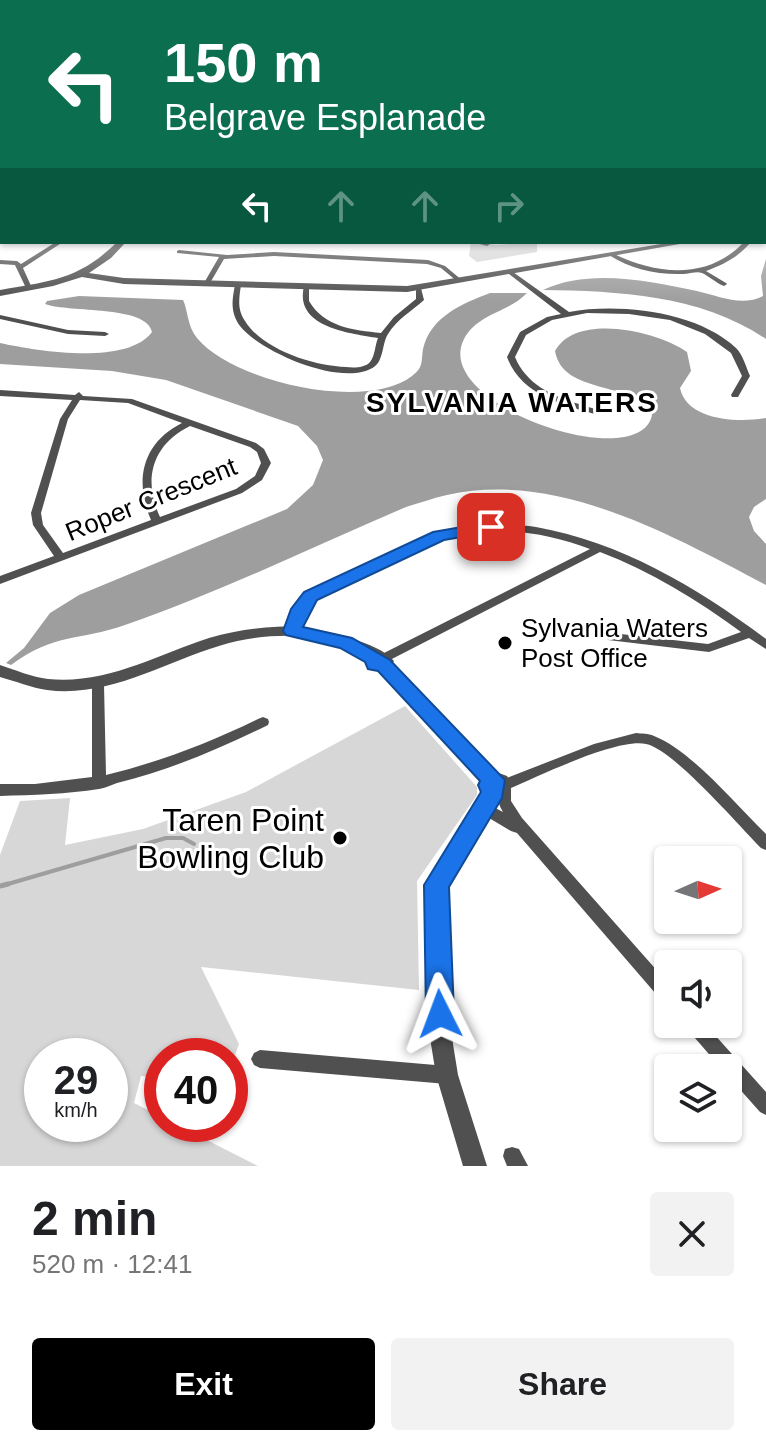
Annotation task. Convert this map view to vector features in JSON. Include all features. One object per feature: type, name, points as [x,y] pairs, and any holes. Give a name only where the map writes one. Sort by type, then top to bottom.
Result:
[{"type":"street","points":[[20,267],[57,244]]},
{"type":"street","points":[[90,274],[120,244]]},
{"type":"street","points":[[274,254],[282,244]]},
{"type":"street","points":[[0,293],[90,274],[124,281],[418,288],[675,244]]},
{"type":"street","points":[[704,272],[745,244]]},
{"type":"street","points":[[179,252],[428,262],[443,267],[460,281]]},
{"type":"street","points":[[612,255],[641,267],[704,272],[724,284]]},
{"type":"street","points":[[207,283],[219,260],[225,256]]},
{"type":"street","points":[[0,262],[17,263],[29,288]]},
{"type":"street","points":[[511,273],[566,314]]},
{"type":"street","points":[[238,285],[232,301],[236,318],[255,338],[283,353],[328,367],[367,368],[374,363],[383,336],[394,320],[420,300],[418,288]]},
{"type":"street","points":[[306,287],[309,310],[318,319],[355,332],[383,336]]},
{"type":"street","points":[[598,412],[544,393],[512,363],[512,349],[518,337],[536,323],[566,314],[603,311],[647,314],[709,333],[731,347],[743,362],[746,376],[735,395]]},
{"type":"street","points":[[0,317],[57,330],[105,334]]},
{"type":"street","name":"Roper Crescent","points":[[0,393],[79,395],[140,403],[253,445],[265,457],[264,471],[252,485],[0,580]]},
{"type":"street","points":[[61,558],[38,525],[36,513],[64,419],[79,395]]},
{"type":"street","points":[[157,522],[147,505],[152,453],[173,429],[188,423]]},
{"type":"street","points":[[292,631],[300,609],[310,596],[453,532],[491,527],[554,533],[598,549],[690,593],[766,645]]},
{"type":"street","points":[[381,660],[598,549]]},
{"type":"street","points":[[1,672],[30,684],[60,688],[98,685],[214,640],[262,630],[292,631],[345,643],[381,660],[654,979]]},
{"type":"street","points":[[612,637],[709,648],[751,633]]},
{"type":"street","points":[[98,685],[99,783]]},
{"type":"street","points":[[0,790],[34,791],[99,783],[157,770],[263,722]]},
{"type":"street","points":[[475,1166],[447,1075],[434,895],[441,877],[496,791],[616,742],[647,738],[668,748],[766,844]]},
{"type":"street","points":[[496,791],[507,819],[532,840]]},
{"type":"street","points":[[706,1038],[766,1106]]},
{"type":"street","points":[[260,1059],[447,1075]]},
{"type":"shaded area","points":[[471,244],[537,244],[537,252],[477,262],[469,256]]},
{"type":"shaded area","points":[[766,259],[766,339],[741,324],[687,304],[630,294],[543,290],[580,279],[619,278],[747,301],[763,296],[761,276]]},
{"type":"shaded area","points":[[490,293],[527,293],[470,330],[464,339],[462,364],[477,387],[505,408],[541,425],[578,435],[613,438],[639,432],[652,415],[630,396],[584,382],[561,365],[555,351],[566,339],[580,332],[598,329],[638,332],[674,344],[687,352],[691,371],[680,388],[685,399],[703,413],[729,419],[766,418],[766,499],[754,507],[749,517],[754,531],[766,544],[766,585],[653,528],[613,512],[530,492],[488,490],[447,495],[406,507],[160,612],[109,630],[54,642],[11,665],[6,663],[24,648],[50,613],[79,595],[287,509],[313,485],[323,460],[317,446],[298,426],[166,380],[112,371],[0,364],[0,343],[58,352],[103,353],[140,343],[152,332],[147,323],[137,318],[106,311],[57,307],[45,304],[47,301],[79,296],[183,300],[197,338],[215,354],[239,368],[300,387],[364,391],[391,387],[416,373],[427,338],[440,320],[469,301]]},
{"type":"shaded area","points":[[405,706],[477,787],[477,795],[417,881],[419,990],[201,967],[236,1038],[144,1038],[144,1076],[141,1076],[134,1103],[144,1108],[144,1142],[211,1142],[258,1166],[0,1166],[0,855],[20,801],[70,798],[65,845],[143,829],[246,792]]},
{"type":"waterway","points":[[7,884],[166,838],[183,838],[194,844]]},
{"type":"waterway","points":[[0,886],[7,884]]},
{"type":"waterway","points":[[1,886],[7,884]]},
{"type":"place","name":"Sylvania Waters Post Office","points":[[505,643]]},
{"type":"place","name":"Taren Point Bowling Club","points":[[340,838]]},
{"type":"district","name":"SYLVANIA WATERS","points":[[512,402]]},
{"type":"route","points":[[440,1014],[436,885],[494,791],[489,785],[493,780],[383,665],[375,664],[375,658],[325,636],[292,631],[300,609],[310,596],[439,536],[491,527]]}]
